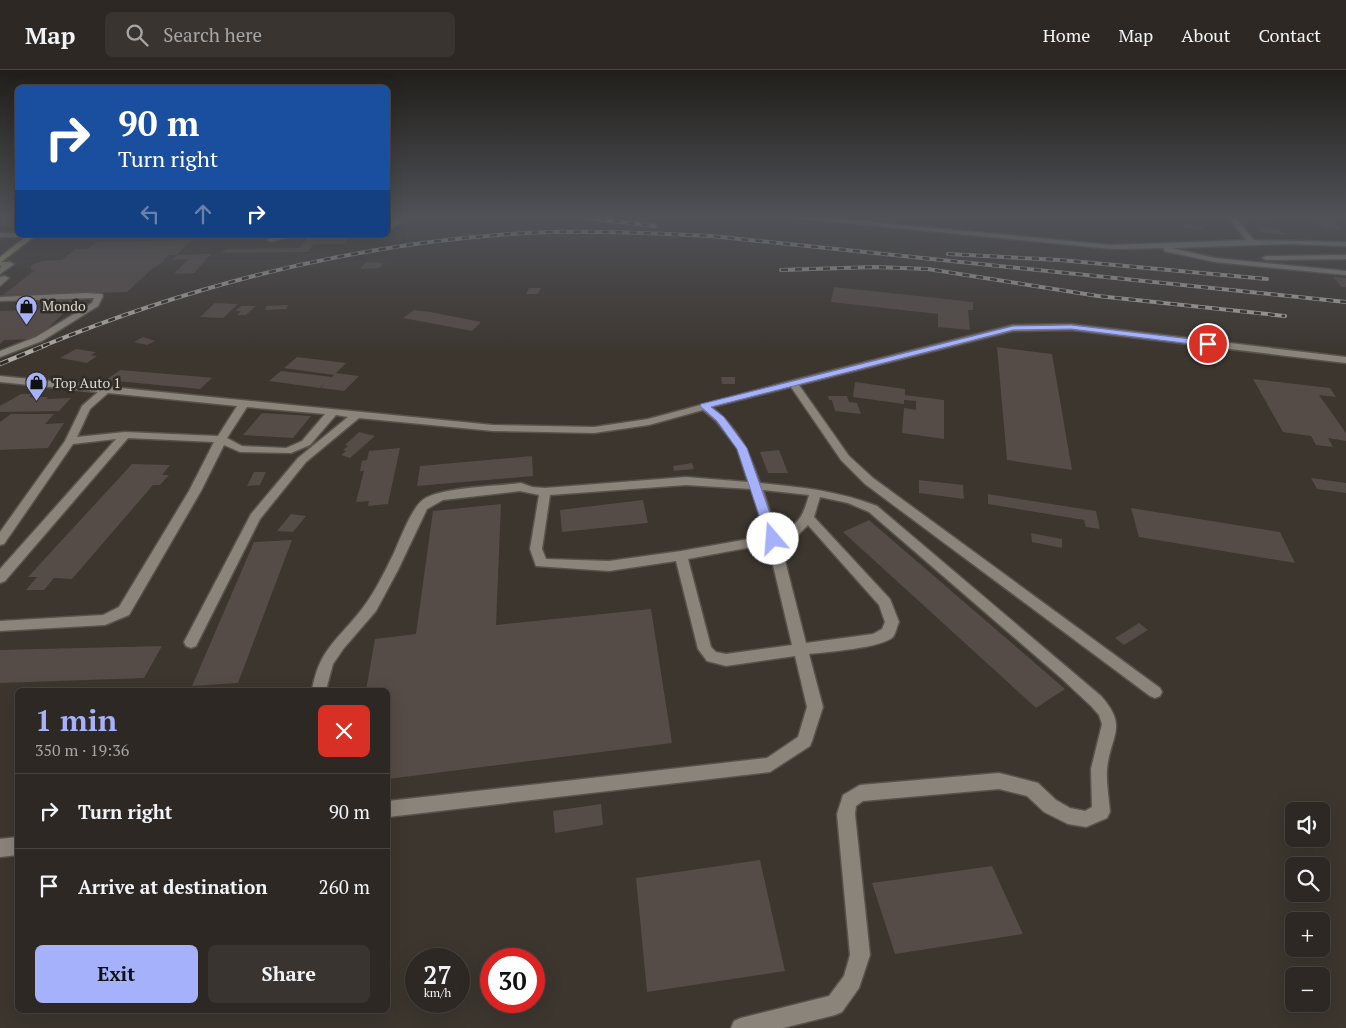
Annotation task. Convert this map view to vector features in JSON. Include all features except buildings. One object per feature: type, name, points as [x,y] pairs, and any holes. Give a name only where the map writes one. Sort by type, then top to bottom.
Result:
[{"type":"street","points":[[0,272],[10,264],[4,263]]},
{"type":"street","points":[[1257,263],[1346,273]]},
{"type":"street","points":[[1304,268],[1330,264],[1346,265]]},
{"type":"street","points":[[0,278],[5,278],[0,284]]},
{"type":"street","points":[[0,299],[99,296],[95,304],[39,339],[0,354]]},
{"type":"street","points":[[2,380],[492,428],[594,430],[650,422],[992,332],[1030,326],[1071,327],[1346,360]]},
{"type":"street","points":[[793,383],[845,458],[869,480],[1155,692]]},
{"type":"street","points":[[0,541],[70,441],[86,408],[106,389]]},
{"type":"street","points":[[0,626],[105,620],[124,611],[195,491],[220,439],[244,403]]},
{"type":"street","points":[[390,809],[770,765],[804,741],[815,707],[773,539],[742,448],[720,419],[705,406]]},
{"type":"street","points":[[70,441],[125,435],[220,439],[240,449],[287,451],[306,443],[333,412]]},
{"type":"street","points":[[191,642],[255,517],[302,460],[357,414]]},
{"type":"street","points":[[0,578],[125,435]]},
{"type":"street","points":[[320,688],[321,679],[331,653],[370,608],[422,507],[429,501],[441,496],[521,487],[545,492],[686,480],[816,492],[851,500],[873,509],[1096,701],[1105,711],[1110,724],[1099,770],[1101,812],[1086,818],[1068,816],[1050,806],[1032,789],[999,780],[860,792],[848,801],[846,814],[860,956],[852,981],[835,1005],[740,1028]]},
{"type":"street","points":[[545,492],[536,549],[541,563],[610,566],[681,556],[773,539],[794,532],[808,518],[816,492]]},
{"type":"street","points":[[681,556],[705,649],[712,657],[726,660],[875,639],[888,633],[892,622],[885,603],[808,518]]},
{"type":"street","points":[[0,848],[15,846]]},
{"type":"railway","points":[[43,346],[101,323],[160,303],[219,285],[314,263]]},
{"type":"railway","points":[[968,263],[1346,302]]},
{"type":"railway","points":[[1089,263],[1267,279]]},
{"type":"railway","points":[[781,270],[874,267],[928,269],[1098,296],[1285,316]]},
{"type":"railway","points":[[0,364],[46,345]]},
{"type":"place","name":"Mondo","points":[[26,325]]},
{"type":"place","name":"Top Auto 1","points":[[37,402]]},
{"type":"route","points":[[773,539],[742,448],[720,419],[705,406],[1013,328],[1030,326],[1071,327],[1208,344]]}]
